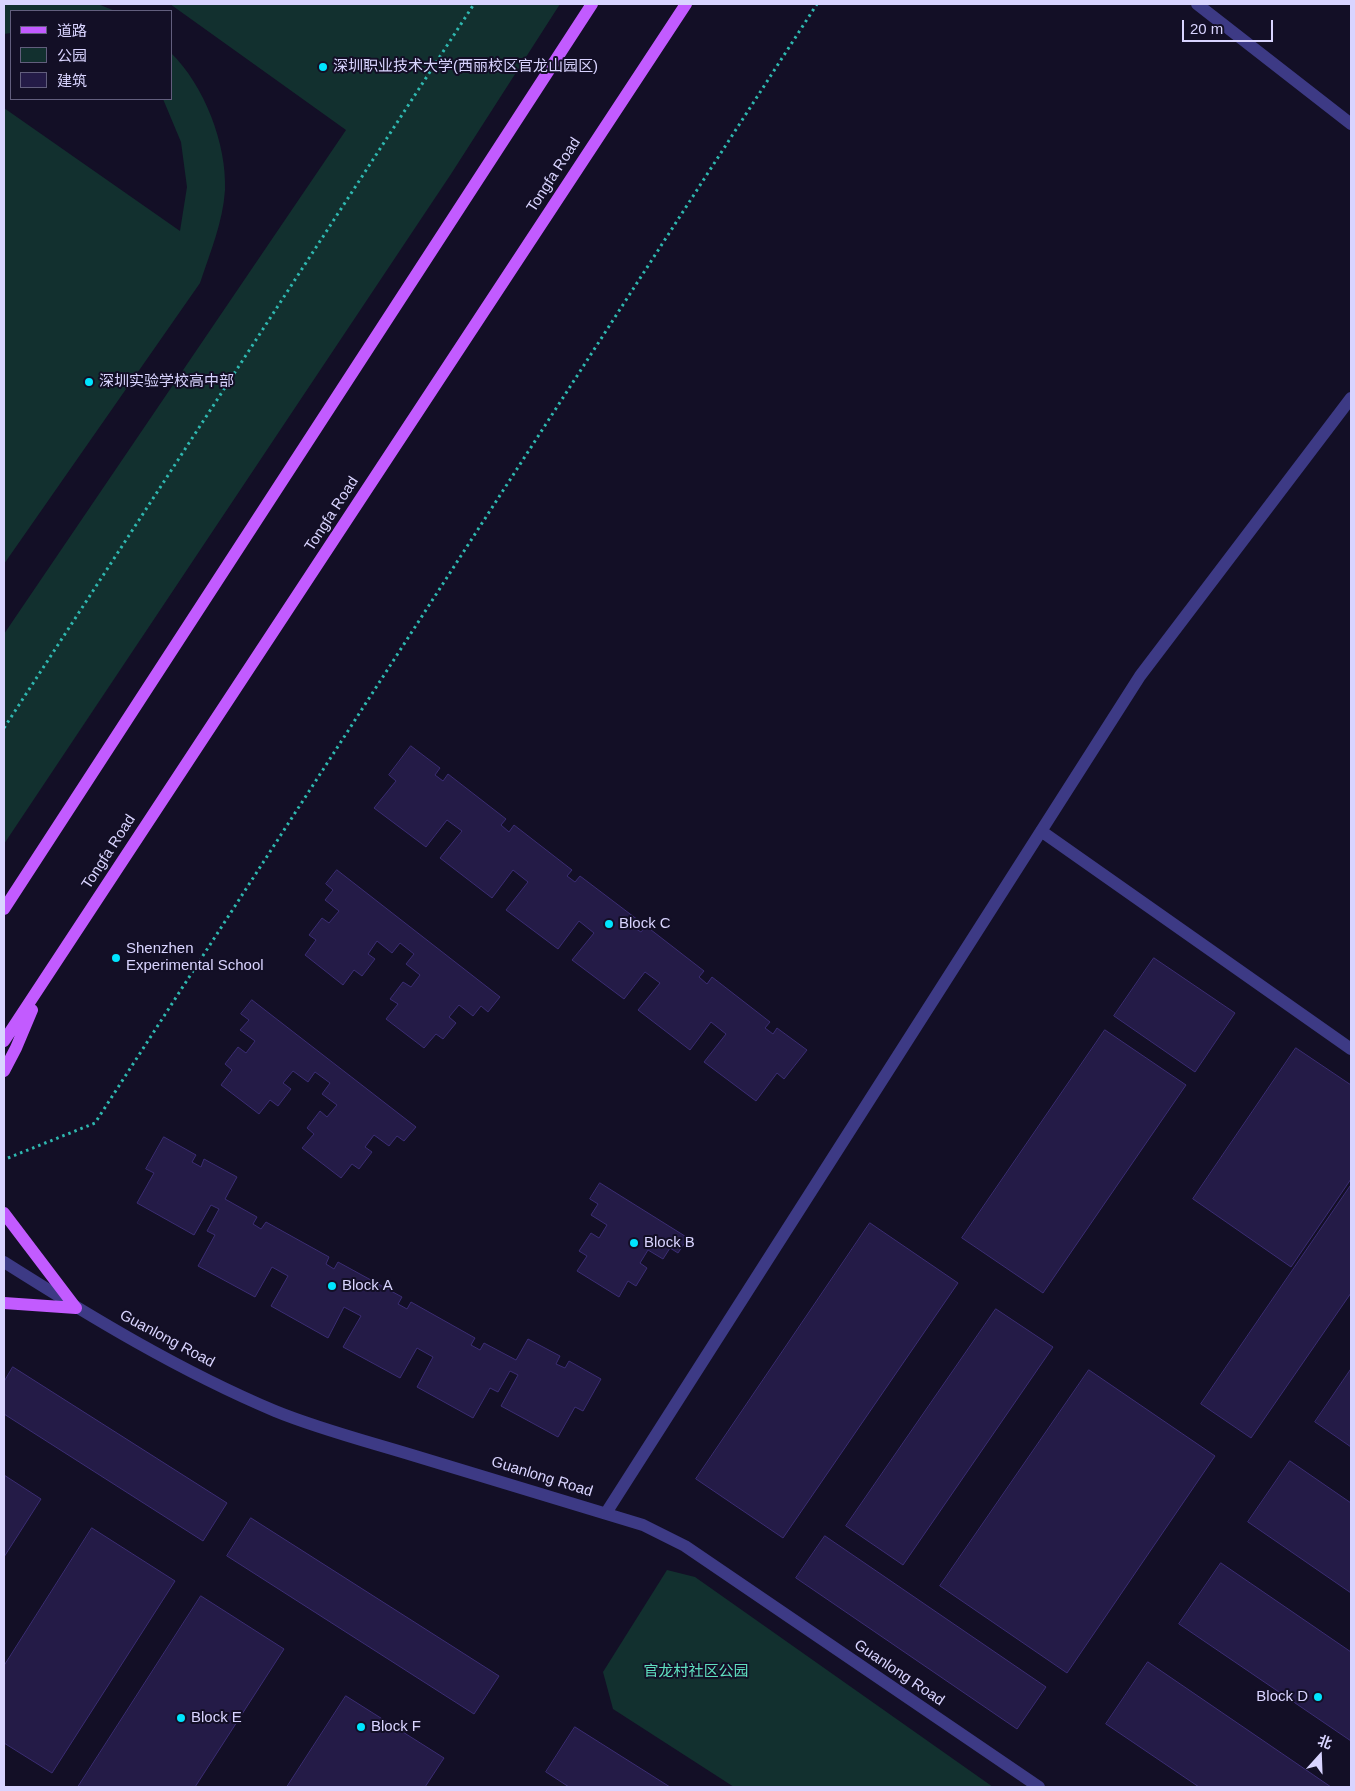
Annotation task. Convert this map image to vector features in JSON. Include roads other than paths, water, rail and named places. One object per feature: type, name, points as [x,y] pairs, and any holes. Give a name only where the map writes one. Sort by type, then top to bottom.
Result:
[{"type":"main road","points":[[4,909],[592,4]]},
{"type":"main road","name":"Tongfa Road","points":[[4,1040],[686,4]]},
{"type":"main road","points":[[4,1071],[16,1048],[43,983]]},
{"type":"main road","points":[[4,1213],[76,1308]]},
{"type":"main road","points":[[4,1303],[76,1308]]},
{"type":"street","points":[[1197,4],[1351,124]]},
{"type":"street","points":[[606,1514],[1140,676],[1351,398]]},
{"type":"street","points":[[1041,831],[1351,1050]]},
{"type":"street","name":"Guanlong Road","points":[[4,1262],[76,1308],[211,1382],[276,1411],[343,1434],[643,1525],[685,1546],[1038,1787]]},
{"type":"place","name":"深圳职业技术大学(西丽校区官龙山园区)","points":[[323,67]]},
{"type":"place","name":"深圳实验学校高中部","points":[[89,382]]},
{"type":"place","name":"Block C","points":[[609,924]]},
{"type":"place","name":"Shenzhen Experimental School","points":[[116,958]]},
{"type":"place","name":"Block B","points":[[634,1243]]},
{"type":"place","name":"Block A","points":[[332,1286]]},
{"type":"place","name":"Block D","points":[[1318,1697]]},
{"type":"place","name":"Block E","points":[[181,1718]]},
{"type":"place","name":"Block F","points":[[361,1727]]},
{"type":"park label","name":"官龙村社区公园","points":[[696,1672]]}]
